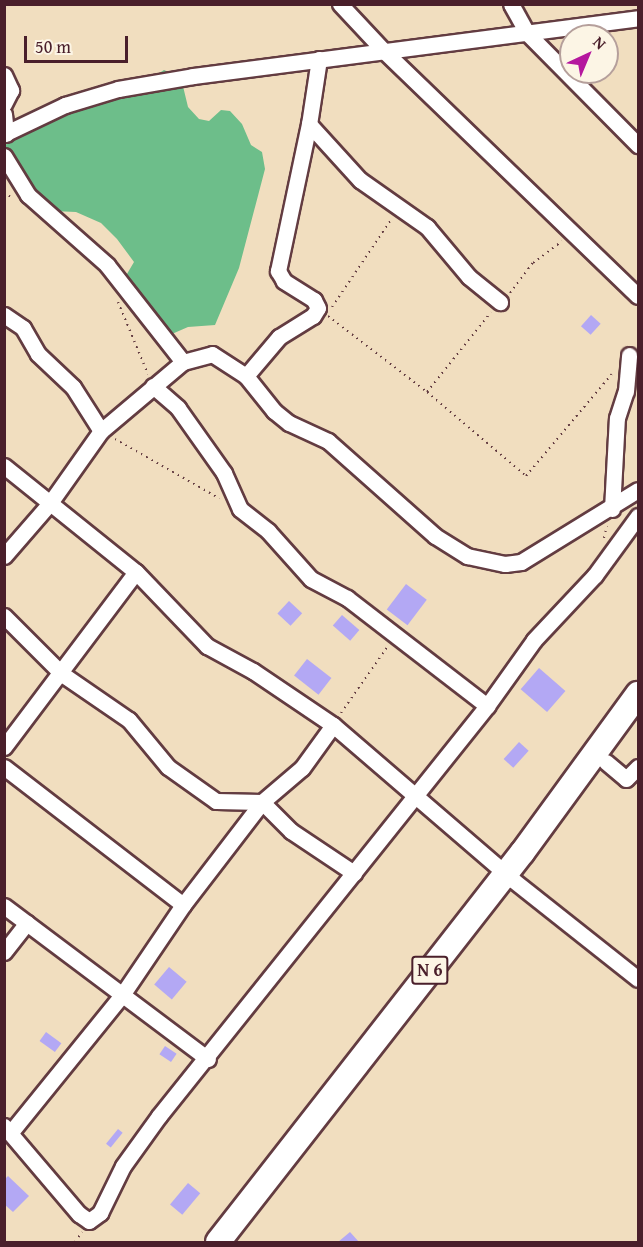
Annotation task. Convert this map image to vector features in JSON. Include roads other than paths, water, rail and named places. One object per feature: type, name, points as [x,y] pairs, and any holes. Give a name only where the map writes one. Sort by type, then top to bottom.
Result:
[{"type":"main road","name":"N 6","points":[[230,1242],[509,876],[639,694]]},
{"type":"main road","name":"N 6","points":[[218,1242],[509,876],[639,720]]},
{"type":"street","points":[[340,4],[383,50],[639,296]]},
{"type":"street","points":[[511,4],[528,33],[639,145]]},
{"type":"street","points":[[4,114],[5,134],[65,105],[118,89],[383,50],[639,18]]},
{"type":"street","points":[[246,376],[279,337],[313,316],[318,308],[278,271],[309,124],[319,59]]},
{"type":"street","points":[[4,75],[11,90],[4,104]]},
{"type":"street","points":[[309,124],[360,180],[427,227],[470,277],[500,302]]},
{"type":"street","points":[[4,156],[28,195],[107,265],[183,362]]},
{"type":"street","points":[[4,315],[23,328],[38,354],[73,387],[101,431]]},
{"type":"street","points":[[4,556],[50,503],[101,431],[183,362],[212,354],[246,376],[274,411],[289,423],[328,441],[435,536],[467,556],[505,564],[521,562],[612,509],[639,490]]},
{"type":"street","points":[[612,509],[617,418],[626,391],[629,355]]},
{"type":"street","points":[[153,386],[178,408],[224,473],[240,509],[268,531],[311,579],[347,598],[396,633],[487,706]]},
{"type":"street","points":[[4,466],[136,572],[207,646],[253,671],[333,725],[509,876],[639,979]]},
{"type":"street","points":[[333,725],[302,768],[262,802],[183,905],[122,995],[8,1129],[79,1214],[89,1221],[100,1213],[123,1166],[159,1116],[208,1059],[487,706],[534,640],[595,575],[639,516]]},
{"type":"street","points":[[4,747],[62,674],[136,572]]},
{"type":"street","points":[[4,616],[62,674],[129,720],[168,766],[216,801],[262,802],[291,831],[354,873]]},
{"type":"street","points":[[606,762],[626,779],[639,767]]},
{"type":"street","points":[[4,768],[183,905]]},
{"type":"street","points":[[4,906],[208,1059]]},
{"type":"street","points":[[4,952],[27,923]]}]
